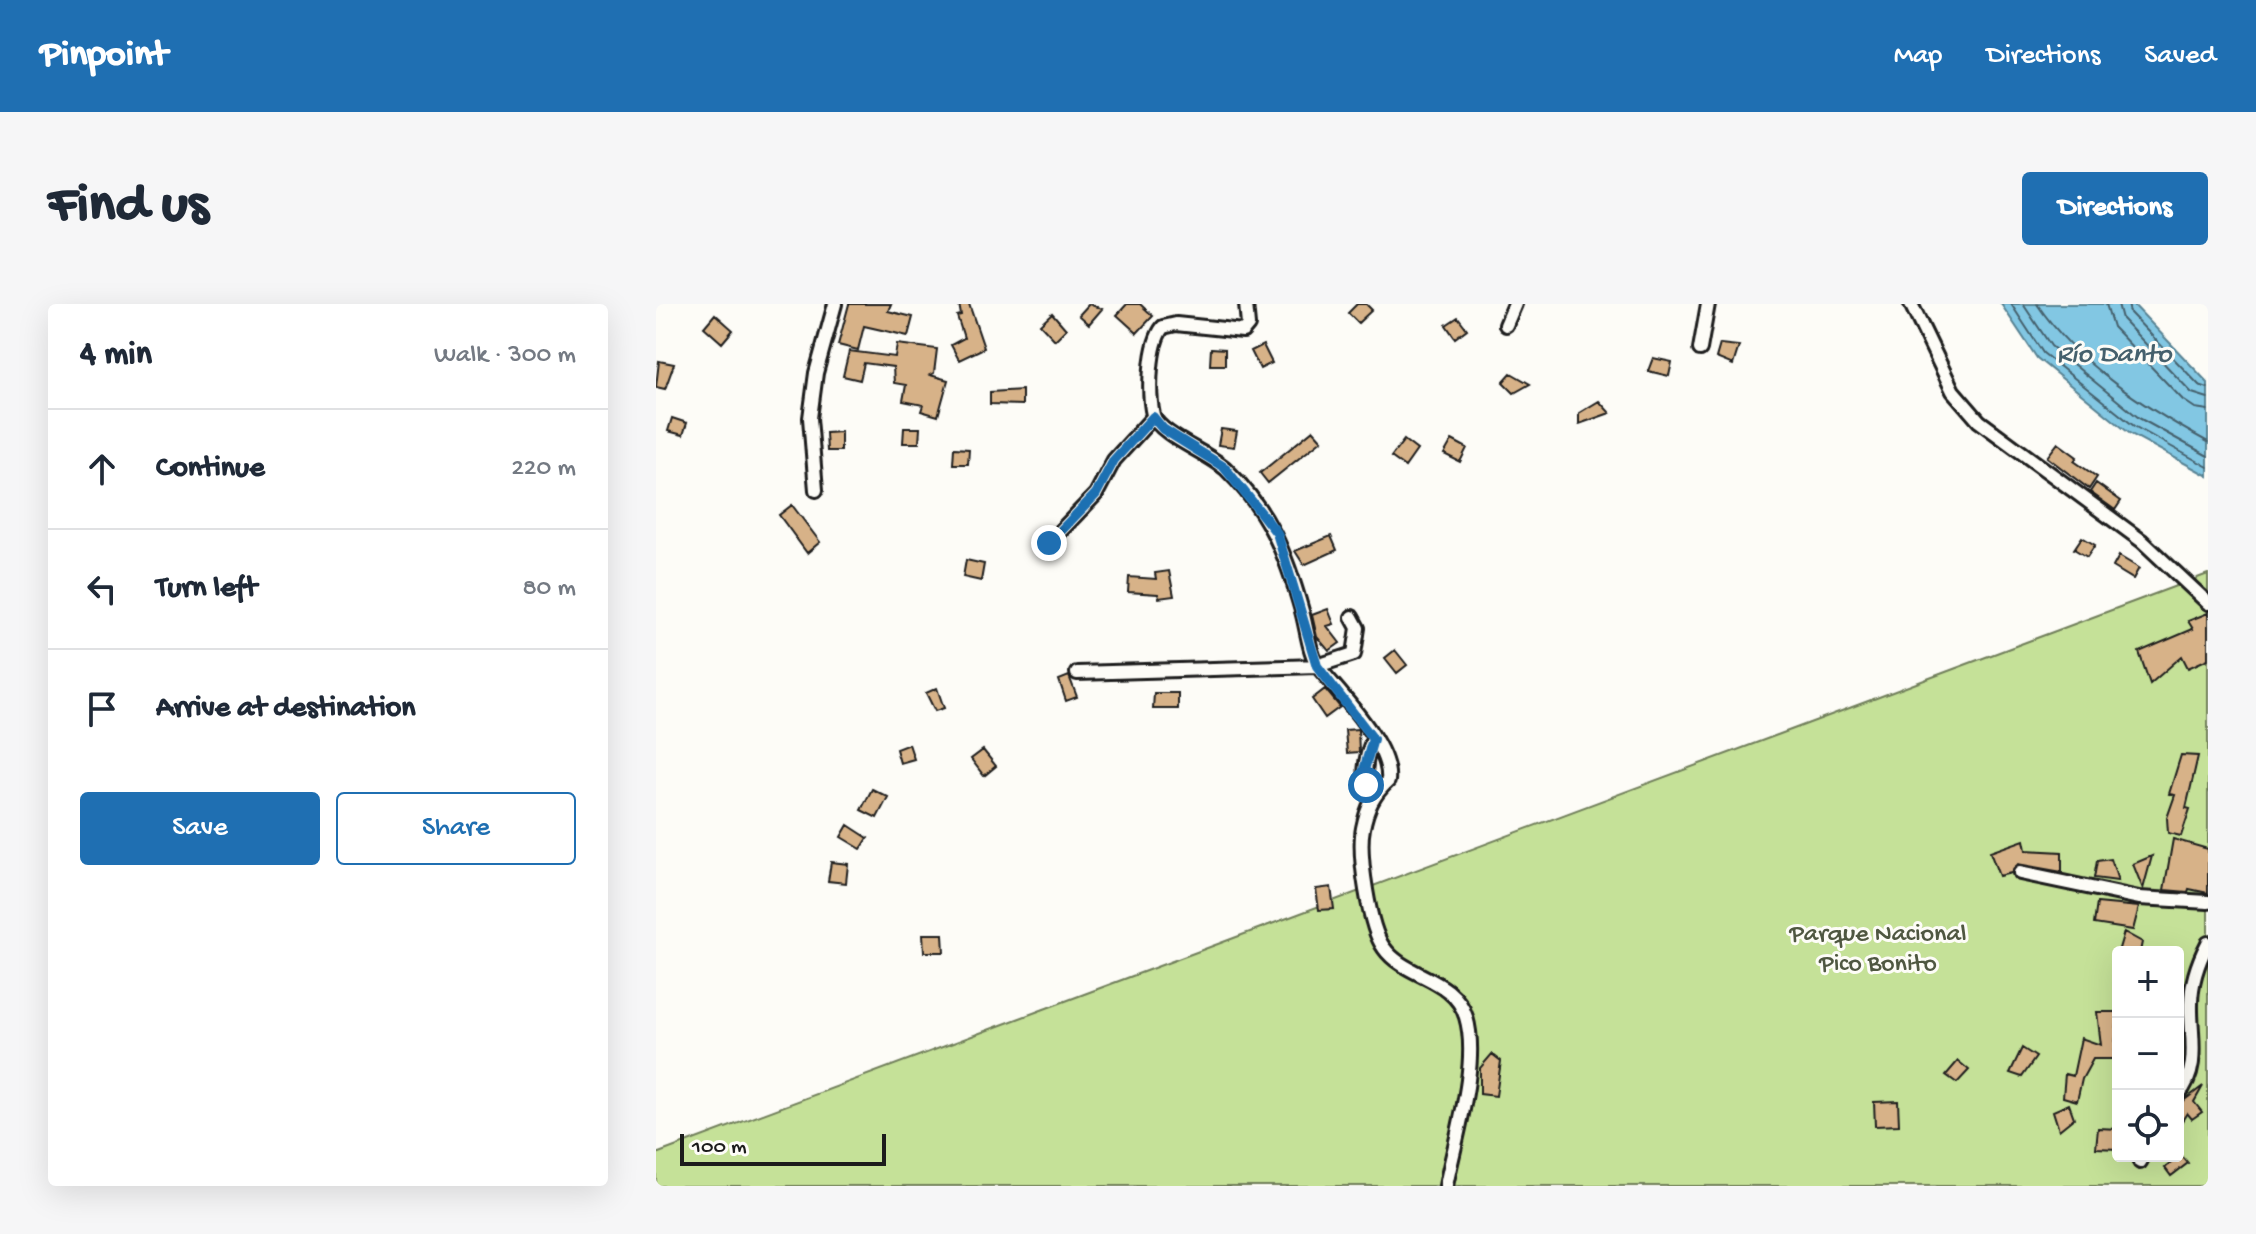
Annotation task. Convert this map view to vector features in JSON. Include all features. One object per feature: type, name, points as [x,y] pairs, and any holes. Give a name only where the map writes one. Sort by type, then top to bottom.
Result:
[{"type":"street","points":[[816,490],[810,418],[816,373],[835,304]]},
{"type":"street","points":[[1246,304],[1248,325],[1243,331],[1176,324],[1163,327],[1155,337],[1152,352],[1153,417],[1163,429],[1224,467],[1277,533],[1317,666],[1373,739],[1389,771],[1388,781],[1373,795],[1362,831],[1377,936],[1399,963],[1430,978],[1454,996],[1466,1016],[1468,1070],[1446,1186]]},
{"type":"street","points":[[1506,325],[1515,304]]},
{"type":"street","points":[[1700,349],[1708,304]]},
{"type":"street","points":[[1911,304],[1953,391],[1979,421],[2142,541],[2208,603]]},
{"type":"street","points":[[1049,543],[1096,494],[1114,460],[1153,417]]},
{"type":"street","points":[[1077,673],[1317,666],[1354,654],[1358,628],[1352,617]]},
{"type":"street","points":[[1373,739],[1364,770],[1366,785],[1373,795]]},
{"type":"street","points":[[2020,873],[2139,898],[2208,902]]},
{"type":"street","points":[[2182,1090],[2190,1079],[2193,1066],[2194,979],[2208,943]]},
{"type":"green space","name":"Parque Nacional Pico Bonito","points":[[2208,574],[2208,1186],[656,1186],[656,1154]]},
{"type":"water","name":"Río Danto","points":[[2001,304],[2133,304],[2208,383],[2208,476],[2129,433],[2037,358]]},
{"type":"building","points":[[849,304],[891,304],[888,311],[913,317],[908,336],[864,326],[858,350],[838,345]]},
{"type":"building","points":[[959,304],[969,304],[984,348],[959,360],[951,345],[964,338],[957,316],[961,315]]},
{"type":"building","points":[[1089,304],[1102,309],[1089,324],[1079,315]]},
{"type":"building","points":[[1127,304],[1140,304],[1153,316],[1137,333],[1117,315]]},
{"type":"building","points":[[1357,304],[1366,304],[1372,310],[1358,323],[1348,313]]},
{"type":"building","points":[[1052,313],[1066,329],[1055,340],[1040,324]]},
{"type":"building","points":[[715,314],[733,330],[722,343],[704,327]]},
{"type":"building","points":[[1458,317],[1467,329],[1455,338],[1446,325]]},
{"type":"building","points":[[897,344],[937,349],[934,373],[930,375],[948,380],[938,416],[921,411],[923,405],[903,401],[906,385],[894,383],[893,367],[864,363],[860,380],[843,376],[849,351],[895,357]]},
{"type":"building","points":[[1720,344],[1739,346],[1733,365],[1716,358]]},
{"type":"building","points":[[1263,345],[1272,363],[1260,369],[1251,351]]},
{"type":"building","points":[[1211,348],[1225,349],[1225,365],[1210,365]]},
{"type":"building","points":[[1653,358],[1672,362],[1669,376],[1648,371]]},
{"type":"building","points":[[659,361],[674,364],[665,389],[656,387]]},
{"type":"building","points":[[1511,373],[1530,384],[1514,393],[1503,382]]},
{"type":"building","points":[[1022,390],[1022,405],[990,404],[990,392]]},
{"type":"building","points":[[1599,401],[1610,413],[1579,424],[1579,413]]},
{"type":"building","points":[[672,418],[687,423],[683,435],[668,431]]},
{"type":"building","points":[[904,428],[920,428],[919,443],[903,443]]},
{"type":"building","points":[[1221,429],[1237,431],[1234,447],[1218,445]]},
{"type":"building","points":[[1313,430],[1322,440],[1268,483],[1260,473]]},
{"type":"building","points":[[841,432],[841,451],[827,451],[826,433]]},
{"type":"building","points":[[1404,440],[1417,450],[1405,467],[1391,457]]},
{"type":"building","points":[[1452,440],[1467,448],[1460,462],[1444,454]]},
{"type":"building","points":[[2058,443],[2077,457],[2074,461],[2097,477],[2089,489],[2047,457]]},
{"type":"building","points":[[954,448],[969,449],[968,464],[953,464]]},
{"type":"building","points":[[2096,483],[2121,501],[2115,510],[2090,492]]},
{"type":"building","points":[[792,505],[820,542],[807,553],[779,515]]},
{"type":"building","points":[[1331,536],[1337,550],[1304,565],[1295,551]]},
{"type":"building","points":[[2082,537],[2095,545],[2087,557],[2074,549]]},
{"type":"building","points":[[2119,556],[2139,568],[2133,579],[2113,567]]},
{"type":"building","points":[[966,560],[984,564],[981,581],[963,577]]},
{"type":"building","points":[[1169,571],[1174,596],[1159,598],[1158,594],[1128,592],[1129,577],[1156,579],[1155,573]]},
{"type":"building","points":[[1328,609],[1334,624],[1327,626],[1340,643],[1329,651],[1317,637],[1312,615]]},
{"type":"building","points":[[2208,613],[2208,659],[2188,668],[2182,656],[2150,684],[2139,652],[2193,629],[2188,621]]},
{"type":"building","points":[[1395,650],[1407,665],[1397,673],[1385,658]]},
{"type":"building","points":[[1069,676],[1077,697],[1066,701],[1059,680]]},
{"type":"building","points":[[937,688],[944,708],[935,711],[926,693]]},
{"type":"building","points":[[1325,689],[1340,707],[1325,718],[1312,699]]},
{"type":"building","points":[[1154,693],[1178,693],[1178,709],[1153,709]]},
{"type":"building","points":[[1358,729],[1359,752],[1347,753],[1345,730]]},
{"type":"building","points":[[909,744],[914,759],[900,763],[896,749]]},
{"type":"building","points":[[983,750],[996,766],[984,776],[971,759]]},
{"type":"building","points":[[2181,755],[2198,756],[2186,808],[2190,809],[2181,836],[2168,833],[2167,818],[2175,795],[2169,794]]},
{"type":"building","points":[[872,789],[888,797],[877,818],[861,810]]},
{"type":"building","points":[[848,825],[868,838],[861,849],[841,837]]},
{"type":"building","points":[[2173,839],[2208,849],[2208,893],[2189,889],[2188,892],[2164,890]]},
{"type":"building","points":[[2024,840],[2026,850],[2062,852],[2062,872],[2018,864],[2011,873],[1999,876],[1990,852]]},
{"type":"building","points":[[2152,856],[2143,889],[2133,864]]},
{"type":"building","points":[[2111,859],[2118,881],[2094,878],[2097,861]]},
{"type":"building","points":[[831,862],[848,864],[846,883],[828,881]]},
{"type":"building","points":[[1331,887],[1334,909],[1319,910],[1316,889]]},
{"type":"building","points":[[2097,903],[2139,907],[2133,930],[2094,924]]},
{"type":"building","points":[[2124,932],[2142,942],[2141,946],[2120,946]]},
{"type":"building","points":[[923,934],[943,934],[944,952],[924,952]]},
{"type":"building","points":[[2097,1012],[2112,1012],[2112,1059],[2093,1059],[2082,1079],[2077,1101],[2063,1097],[2065,1074],[2073,1076],[2081,1038],[2101,1045]]},
{"type":"building","points":[[2022,1048],[2036,1057],[2022,1077],[2010,1073]]},
{"type":"building","points":[[1492,1054],[1501,1061],[1496,1096],[1480,1094],[1480,1068]]},
{"type":"building","points":[[1958,1061],[1969,1070],[1957,1083],[1946,1075]]},
{"type":"building","points":[[2203,1086],[2194,1102],[2202,1112],[2192,1119],[2187,1113],[2184,1118],[2184,1100]]},
{"type":"building","points":[[1898,1101],[1899,1125],[1875,1126],[1874,1102]]},
{"type":"building","points":[[2069,1104],[2074,1118],[2059,1130],[2053,1111]]},
{"type":"building","points":[[2098,1128],[2112,1129],[2112,1149],[2096,1148]]},
{"type":"building","points":[[2184,1158],[2188,1163],[2171,1176],[2165,1168],[2172,1162],[2184,1162]]},
{"type":"route","points":[[1049,543],[1096,494],[1114,460],[1153,417],[1163,429],[1203,451],[1224,467],[1277,533],[1317,666],[1338,689],[1373,739],[1364,770],[1366,785]]}]
